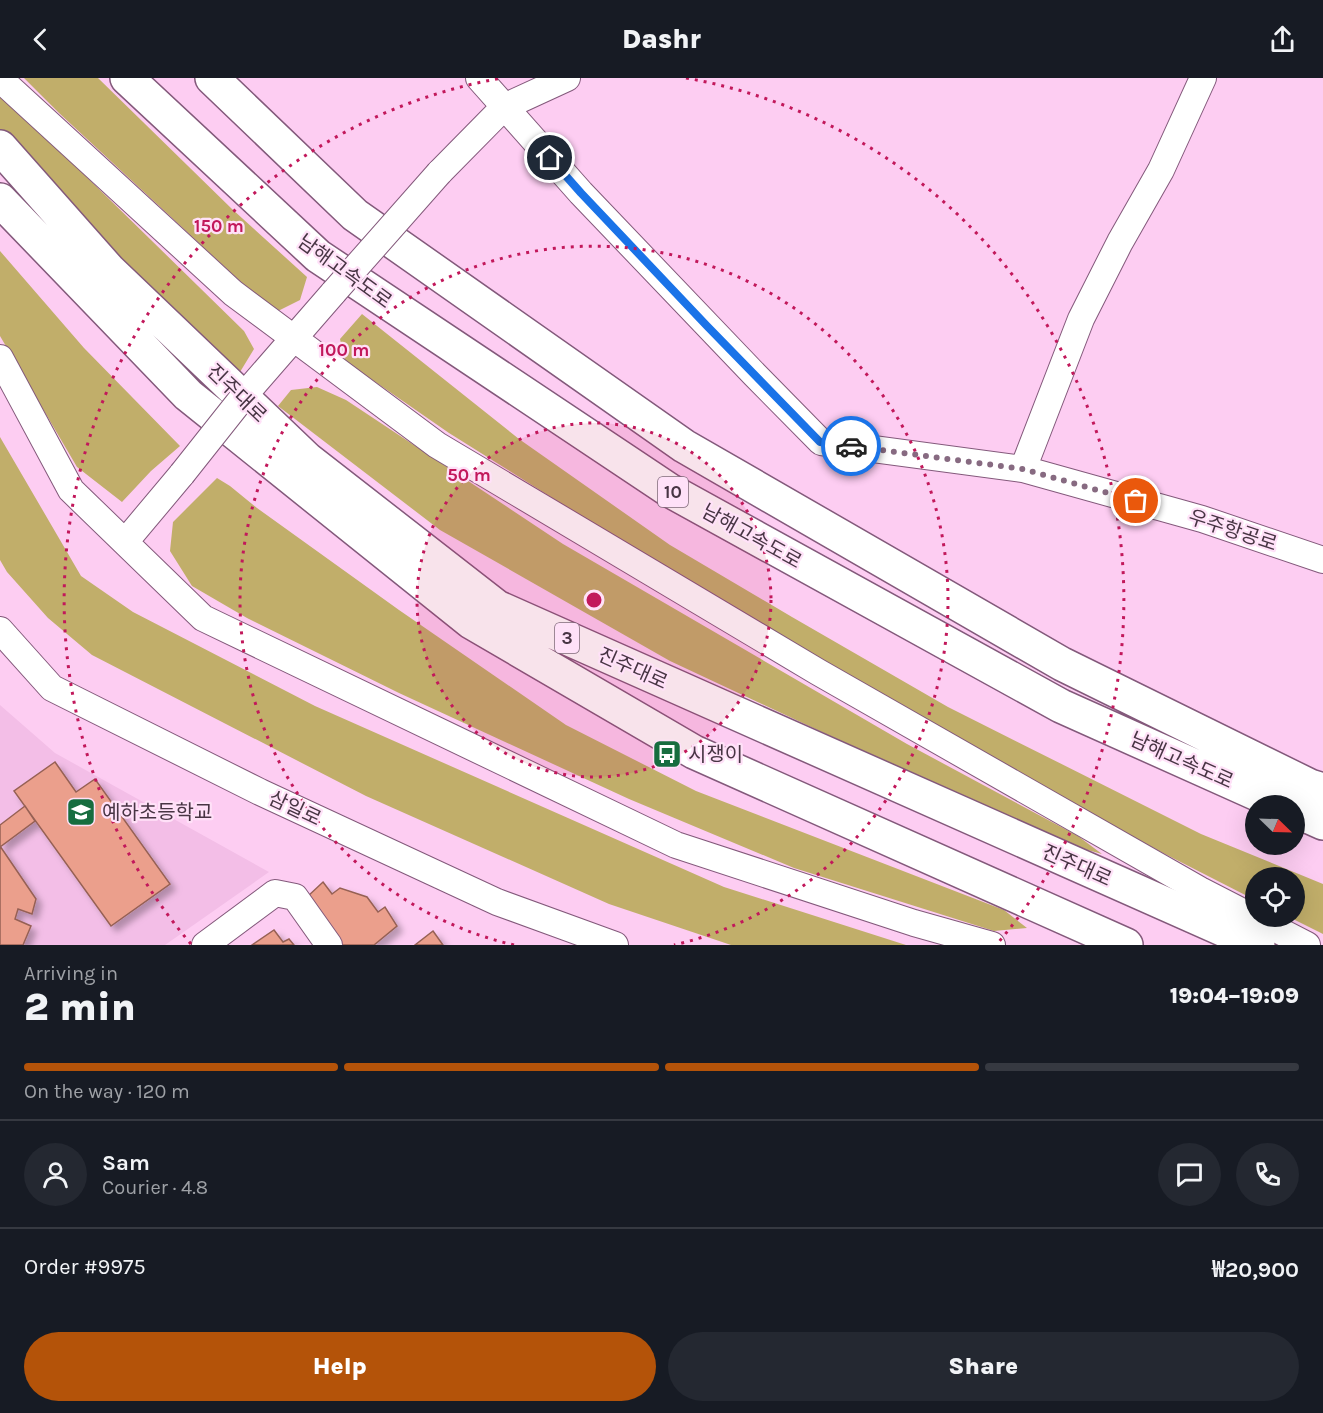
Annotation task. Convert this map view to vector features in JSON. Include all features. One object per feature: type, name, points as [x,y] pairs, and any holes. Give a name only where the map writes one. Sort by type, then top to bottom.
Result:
[{"type":"main road","name":"남해고속도로","points":[[127,78],[318,256],[669,490],[1061,706],[1259,795]]},
{"type":"main road","name":"남해고속도로","points":[[212,78],[355,215],[684,446],[1062,664],[1310,786],[1323,790]]},
{"type":"main road","name":"진주대로","points":[[0,147],[109,270],[307,459],[497,607],[1258,945]]},
{"type":"main road","name":"진주대로","points":[[0,200],[188,395],[471,622],[694,752],[1126,945]]},
{"type":"main road","points":[[1305,815],[1323,823]]},
{"type":"street","name":"우주항공로","points":[[479,78],[581,193],[820,442],[1023,469],[1202,519],[1323,560]]},
{"type":"street","points":[[125,542],[247,392],[439,173],[504,107],[567,78]]},
{"type":"street","points":[[1023,469],[1081,319],[1120,242],[1161,170],[1203,78]]},
{"type":"street","points":[[0,79],[233,293],[437,445],[818,672],[1200,890],[1307,945]]},
{"type":"street","points":[[0,358],[71,490],[203,618],[676,845],[903,920],[992,945]]},
{"type":"street","name":"삼일로","points":[[0,630],[52,688],[260,792],[497,902],[615,945]]},
{"type":"street","points":[[205,945],[275,893],[295,897],[329,945]]},
{"type":"shaded area","points":[[24,78],[98,78],[232,209],[307,277],[300,300],[278,311],[257,297]]},
{"type":"shaded area","points":[[0,96],[57,148],[244,331],[254,349],[240,372],[201,343],[0,134]]},
{"type":"shaded area","points":[[0,251],[84,348],[180,446],[151,471],[122,502],[77,467],[0,336]]},
{"type":"shaded area","points":[[362,314],[519,439],[670,545],[948,707],[1201,834],[1245,852],[1245,855],[1252,855],[1282,867],[1245,867],[1245,895],[1161,852],[881,698],[635,550],[449,433],[345,361],[340,339]]},
{"type":"shaded area","points":[[317,387],[346,400],[563,544],[907,744],[1078,836],[1102,854],[1055,841],[670,661],[440,530],[278,406],[291,390]]},
{"type":"shaded area","points":[[0,437],[81,576],[133,612],[315,706],[724,887],[906,945],[731,945],[609,904],[366,796],[92,655],[48,618],[7,572],[0,560]]},
{"type":"shaded area","points":[[217,478],[399,610],[566,725],[696,791],[1004,910],[1027,928],[994,931],[794,868],[629,799],[399,693],[247,618],[192,586],[170,551],[173,522]]},
{"type":"shaded area","name":"예하초등학교","points":[[0,705],[55,753],[269,872],[165,945],[0,945]]},
{"type":"shaded area","points":[[1305,877],[1323,884],[1323,934],[1305,925]]},
{"type":"building","points":[[55,762],[76,792],[95,779],[170,884],[111,926],[14,791]]},
{"type":"building","points":[[25,806],[35,821],[0,847],[0,825]]},
{"type":"building","points":[[0,846],[36,899],[32,914],[18,909],[15,919],[31,926],[23,945],[0,945]]},
{"type":"building","points":[[323,882],[332,894],[340,888],[367,897],[378,912],[385,907],[397,926],[374,945],[340,945],[307,897]]},
{"type":"building","points":[[274,930],[283,942],[289,939],[294,945],[252,945]]},
{"type":"building","points":[[433,931],[443,945],[415,945]]},
{"type":"way so far","points":[[851,446],[1023,469],[1136,501]]},
{"type":"place","name":"시쟁이","points":[[667,754]]},
{"type":"place","name":"예하초등학교","points":[[81,812]]},
{"type":"route","points":[[550,158],[707,326],[820,442],[851,446]]}]
